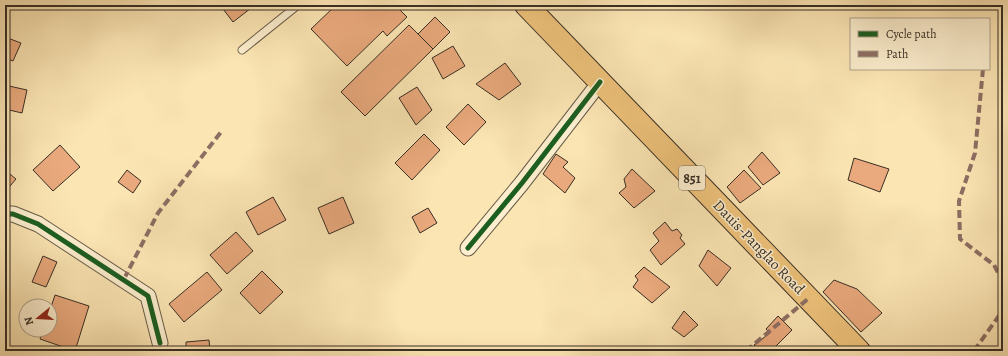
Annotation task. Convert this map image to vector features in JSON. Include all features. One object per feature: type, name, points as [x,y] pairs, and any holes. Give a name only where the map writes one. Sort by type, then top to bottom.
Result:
[{"type":"main road","name":"Dauis-Panglao Road","points":[[526,5],[859,351]]},
{"type":"street","points":[[468,248],[522,183],[600,82]]},
{"type":"street","points":[[5,214],[13,214],[38,224],[148,296],[160,343]]},
{"type":"lane","points":[[242,50],[298,5]]},
{"type":"building","points":[[220,5],[255,5],[233,22]]},
{"type":"building","points":[[336,5],[395,5],[407,17],[387,36],[383,31],[347,66],[311,29]]},
{"type":"building","points":[[435,17],[450,32],[433,49],[418,34]]},
{"type":"building","points":[[409,25],[433,49],[365,116],[341,92]]},
{"type":"building","points":[[5,37],[21,43],[13,61],[5,58]]},
{"type":"building","points":[[453,46],[465,66],[443,79],[432,58]]},
{"type":"building","points":[[505,63],[521,84],[499,100],[476,84]]},
{"type":"building","points":[[9,86],[27,90],[22,113],[5,109]]},
{"type":"building","points":[[417,87],[432,110],[416,125],[399,98]]},
{"type":"building","points":[[468,104],[486,122],[464,145],[446,127]]},
{"type":"building","points":[[424,134],[440,150],[412,180],[395,163]]},
{"type":"building","points":[[60,145],[80,167],[53,191],[33,170]]},
{"type":"building","points":[[762,152],[780,173],[763,185],[748,167]]},
{"type":"building","points":[[556,154],[568,162],[563,167],[575,178],[565,193],[543,174]]},
{"type":"building","points":[[854,158],[889,169],[880,192],[848,180]]},
{"type":"building","points":[[632,169],[655,191],[634,208],[619,193],[626,187],[624,179]]},
{"type":"building","points":[[5,170],[16,179],[5,192]]},
{"type":"building","points":[[127,170],[141,181],[133,193],[118,182]]},
{"type":"building","points":[[744,170],[761,188],[740,203],[727,187]]},
{"type":"building","points":[[273,197],[286,220],[258,235],[246,212]]},
{"type":"building","points":[[343,197],[354,223],[329,234],[318,208]]},
{"type":"building","points":[[428,208],[437,223],[420,233],[412,217]]},
{"type":"building","points":[[665,222],[672,231],[677,229],[682,235],[680,238],[685,244],[661,265],[650,250],[659,241],[653,233]]},
{"type":"building","points":[[236,232],[253,251],[227,274],[210,255]]},
{"type":"building","points":[[708,250],[731,268],[717,286],[699,266]]},
{"type":"building","points":[[43,256],[57,262],[46,287],[32,282]]},
{"type":"building","points":[[644,267],[670,287],[652,303],[633,287],[638,280],[635,276]]},
{"type":"building","points":[[262,271],[283,292],[260,314],[240,293]]},
{"type":"building","points":[[207,272],[222,290],[184,322],[169,304]]},
{"type":"building","points":[[834,280],[857,289],[882,313],[861,332],[823,292]]},
{"type":"building","points":[[55,295],[89,306],[75,351],[40,339],[58,338],[58,298],[54,298]]},
{"type":"building","points":[[684,311],[698,325],[684,337],[672,328]]},
{"type":"building","points":[[778,316],[792,330],[771,351],[760,351],[754,345],[770,333],[766,329]]},
{"type":"building","points":[[209,340],[210,351],[186,351],[186,342]]},
{"type":"marked path","points":[[983,70],[975,153],[959,201],[960,239],[994,265],[1003,282]]},
{"type":"marked path","points":[[124,279],[158,213],[221,132]]},
{"type":"marked path","points":[[746,351],[809,298]]},
{"type":"marked path","points":[[974,351],[1003,310]]},
{"type":"cycle path","points":[[468,248],[522,183],[600,82]]},
{"type":"cycle path","points":[[5,214],[13,214],[38,224],[148,296],[160,343]]}]
